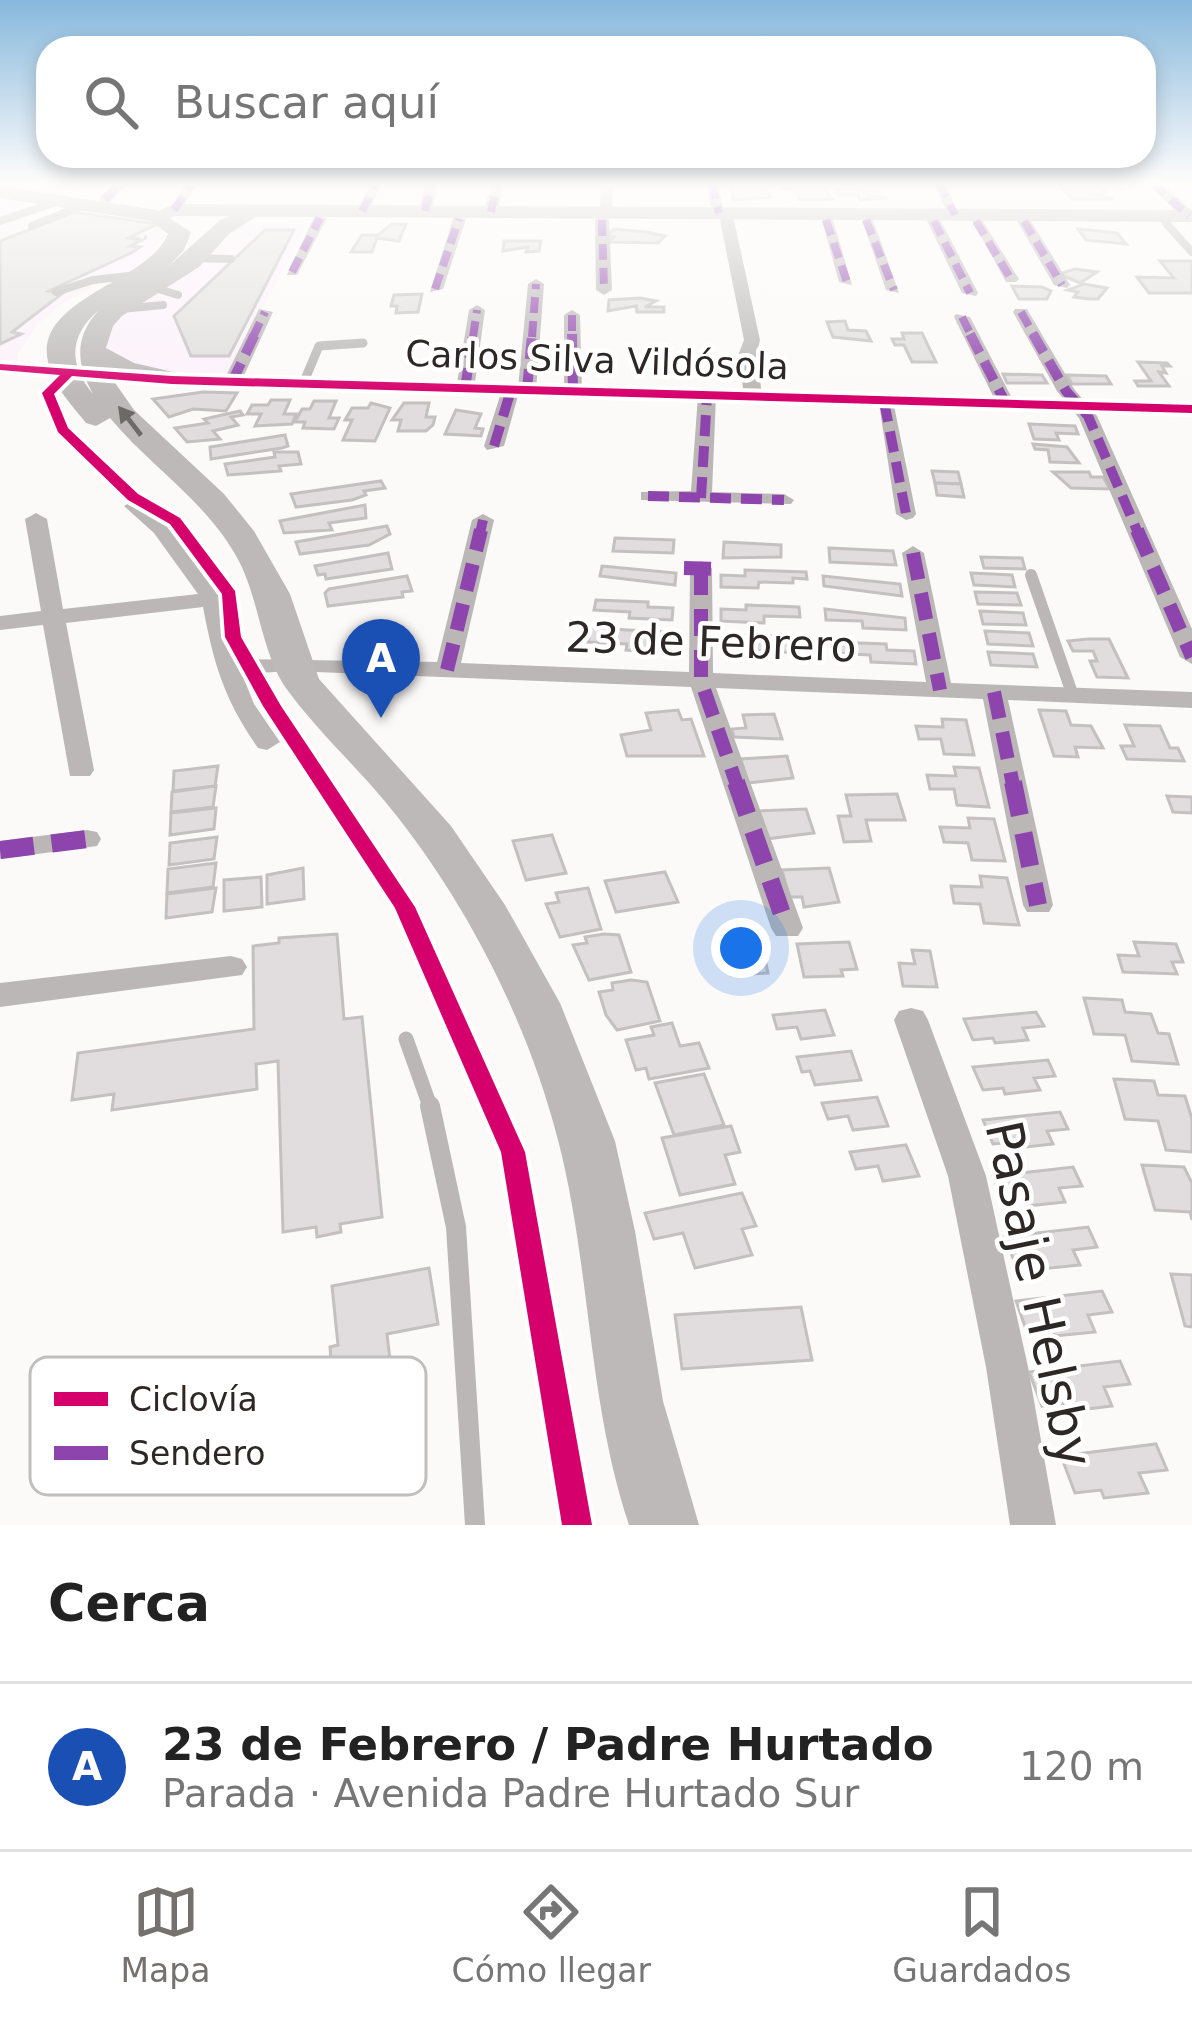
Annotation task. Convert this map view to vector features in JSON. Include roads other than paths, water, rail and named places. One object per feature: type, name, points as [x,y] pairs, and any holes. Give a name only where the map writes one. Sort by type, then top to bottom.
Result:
[{"type":"main road","points":[[168,254],[137,292],[84,310],[70,327],[62,352],[172,380]]},
{"type":"main road","points":[[190,256],[101,324],[87,362],[133,462],[226,520],[269,586],[291,664],[315,699],[434,833],[502,941],[560,1063],[597,1182],[622,1379],[636,1443],[664,1525]]},
{"type":"street","points":[[292,272],[301,254]]},
{"type":"street","points":[[435,289],[446,254]]},
{"type":"street","points":[[604,254],[604,290]]},
{"type":"street","points":[[732,254],[752,340],[748,353],[764,397]]},
{"type":"street","points":[[838,254],[847,282]]},
{"type":"street","points":[[880,254],[894,290]]},
{"type":"street","points":[[962,254],[970,293]]},
{"type":"street","points":[[988,254],[1011,279]]},
{"type":"street","points":[[1044,254],[1062,285]]},
{"type":"street","points":[[494,446],[519,390],[536,284]]},
{"type":"street","points":[[465,389],[477,310]]},
{"type":"street","points":[[232,382],[265,312]]},
{"type":"street","points":[[1021,312],[1088,416],[1192,658]]},
{"type":"street","points":[[572,315],[573,392]]},
{"type":"street","points":[[962,317],[1006,404]]},
{"type":"street","points":[[0,368],[87,362]]},
{"type":"street","name":"Carlos Silva Vildósola","points":[[172,380],[1192,410]]},
{"type":"street","points":[[701,498],[707,395]]},
{"type":"street","points":[[884,400],[906,514]]},
{"type":"street","points":[[648,496],[784,500]]},
{"type":"street","points":[[134,506],[162,528],[215,607],[227,667],[241,704],[267,742]]},
{"type":"street","points":[[36,519],[80,770]]},
{"type":"street","points":[[447,670],[483,520]]},
{"type":"street","points":[[913,554],[940,690]]},
{"type":"street","points":[[702,568],[701,681],[787,928]]},
{"type":"street","points":[[0,623],[54,626],[215,607]]},
{"type":"street","name":"23 de Febrero","points":[[227,667],[291,664],[1192,700]]},
{"type":"street","points":[[994,692],[1038,905]]},
{"type":"street","points":[[0,850],[87,839]]},
{"type":"street","points":[[0,995],[232,967]]},
{"type":"street","name":"Pasaje Helsby","points":[[911,1020],[967,1176],[1007,1367],[1033,1525]]},
{"type":"lane","points":[[87,362],[91,324],[100,309],[190,256],[231,259]]},
{"type":"lane","points":[[80,283],[137,292]]},
{"type":"lane","points":[[56,292],[80,283],[178,295]]},
{"type":"lane","points":[[303,384],[319,346],[363,343]]},
{"type":"lane","points":[[1031,575],[1073,696]]},
{"type":"lane","points":[[406,1039],[433,1115],[456,1227],[476,1525]]},
{"type":"place","name":"23 de Febrero / Padre Hurtado","points":[[381,718]]}]
